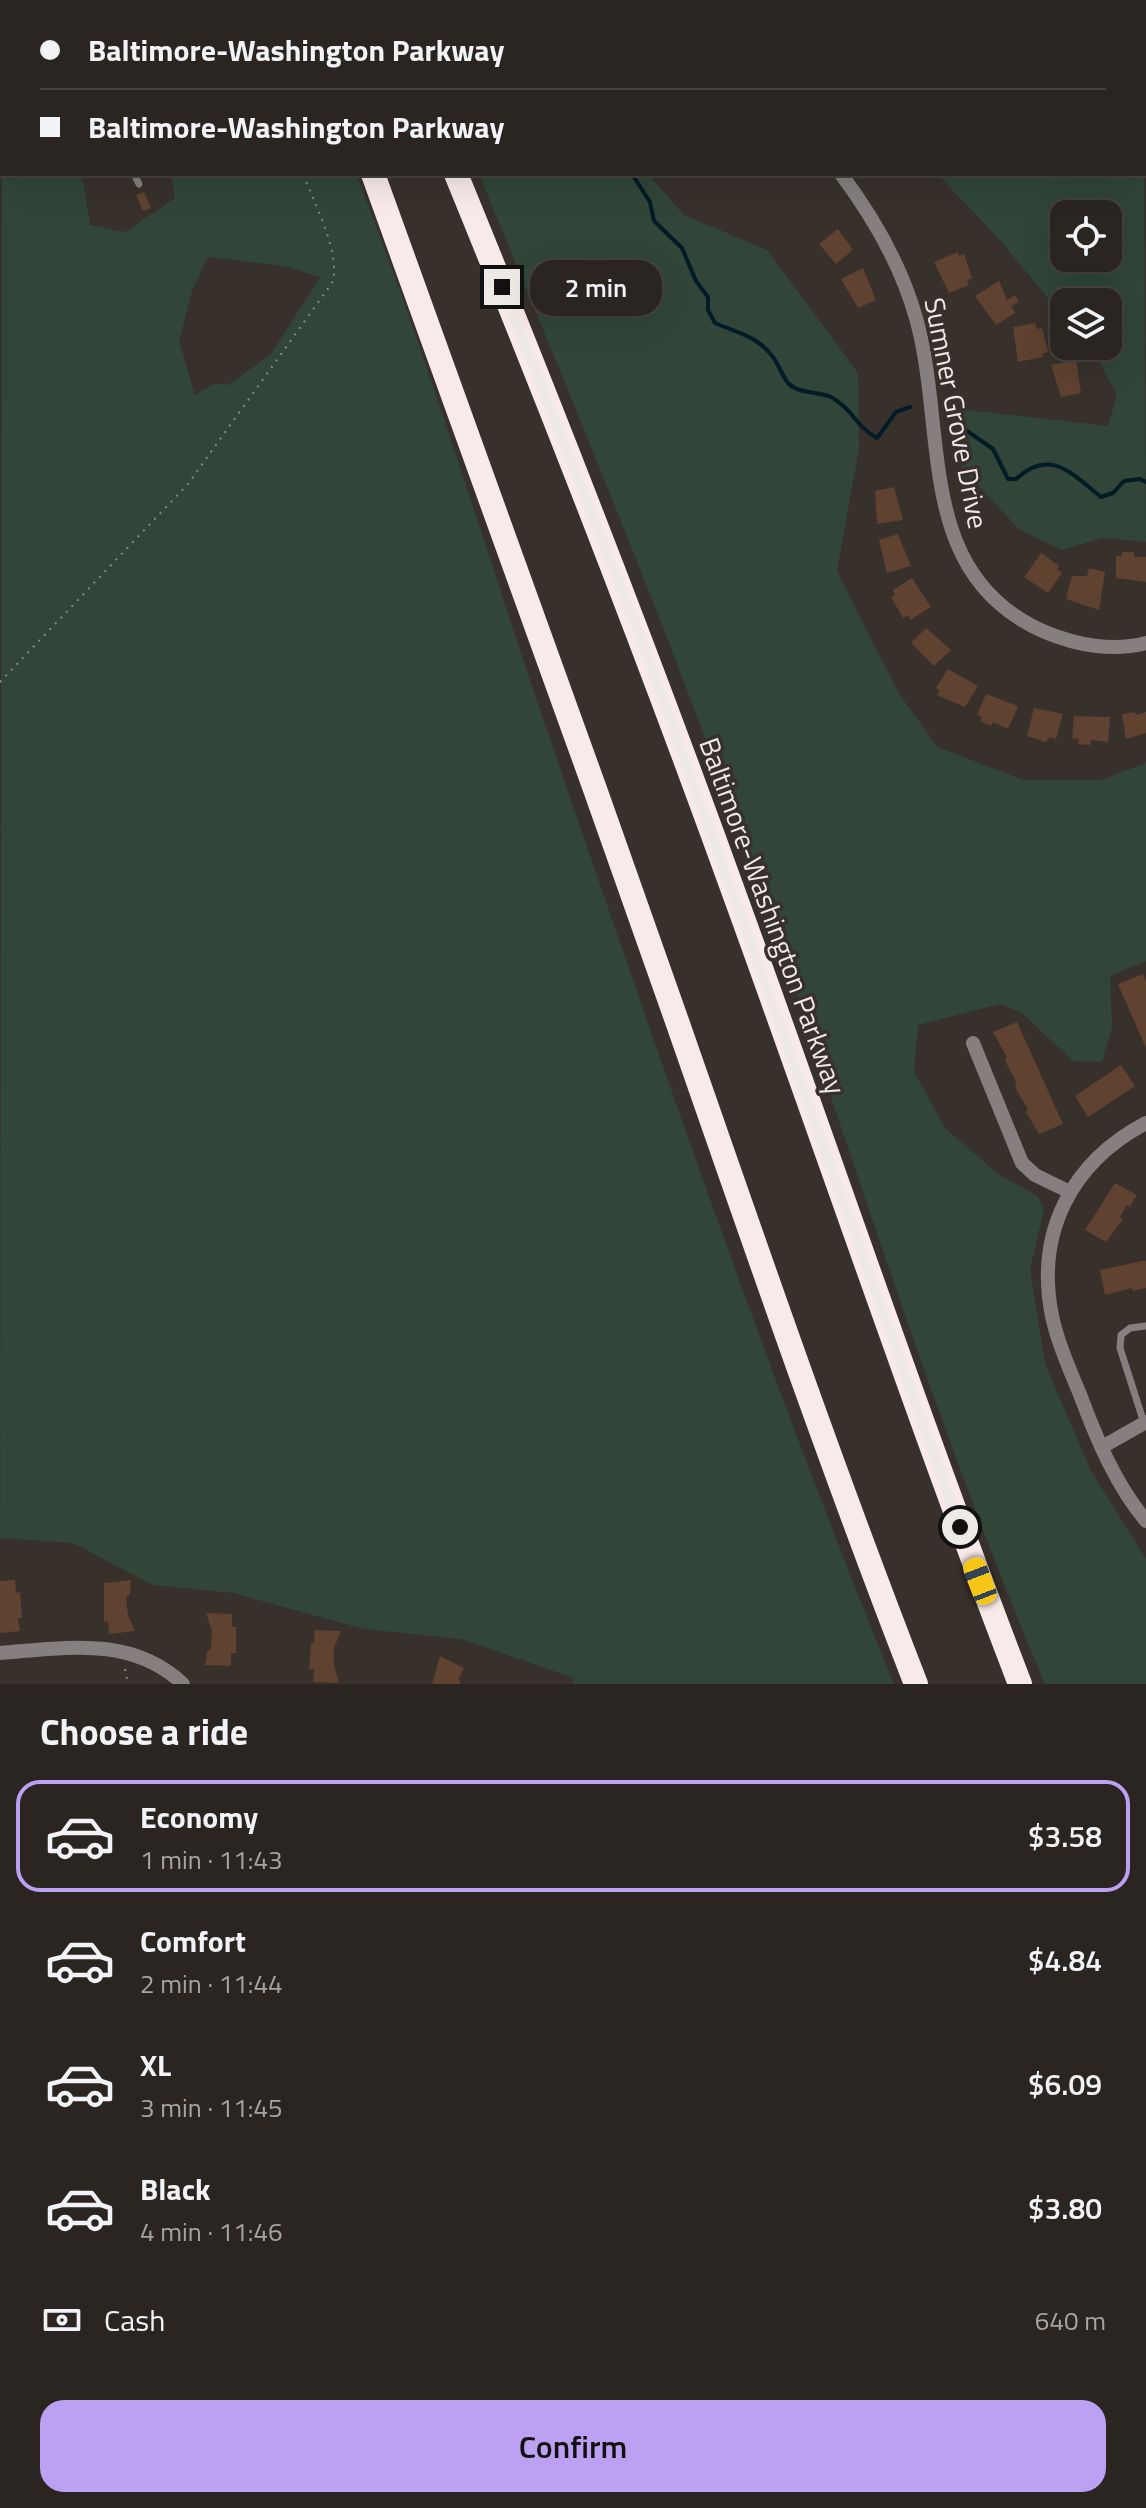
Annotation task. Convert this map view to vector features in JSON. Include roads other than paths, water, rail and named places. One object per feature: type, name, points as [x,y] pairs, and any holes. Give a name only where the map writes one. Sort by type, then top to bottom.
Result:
[{"type":"highway","points":[[374,176],[504,529],[814,1412],[916,1684]]},
{"type":"highway","name":"Baltimore-Washington Parkway","points":[[457,176],[643,644],[740,909],[900,1367],[1020,1684]]},
{"type":"street","name":"Sumner Grove Drive","points":[[842,176],[885,242],[909,296],[929,377],[942,498],[948,524],[968,566],[1000,602],[1035,627],[1076,642],[1099,646],[1146,643]]},
{"type":"street","points":[[973,1043],[1022,1163],[1035,1175],[1070,1192]]},
{"type":"street","points":[[1146,1123],[1119,1138],[1092,1162],[1070,1192],[1052,1236],[1048,1288],[1052,1317],[1063,1351],[1102,1447],[1134,1506],[1146,1521]]},
{"type":"street","points":[[1102,1447],[1145,1422]]},
{"type":"street","points":[[0,1653],[91,1647],[120,1649],[169,1671],[183,1684]]},
{"type":"lane","points":[[135,176],[139,184]]},
{"type":"lane","points":[[1145,1422],[1120,1348],[1121,1335],[1130,1328],[1146,1326]]},
{"type":"waterway","points":[[633,176],[650,202],[654,221],[682,248],[696,281],[708,297],[708,310],[715,323],[760,344],[773,357],[789,384],[831,397],[877,438],[896,412],[910,407]]},
{"type":"waterway","points":[[957,424],[993,449],[1008,479],[1016,479],[1040,465],[1050,465],[1070,473],[1101,497],[1113,493],[1124,481],[1140,479],[1146,482]]}]
